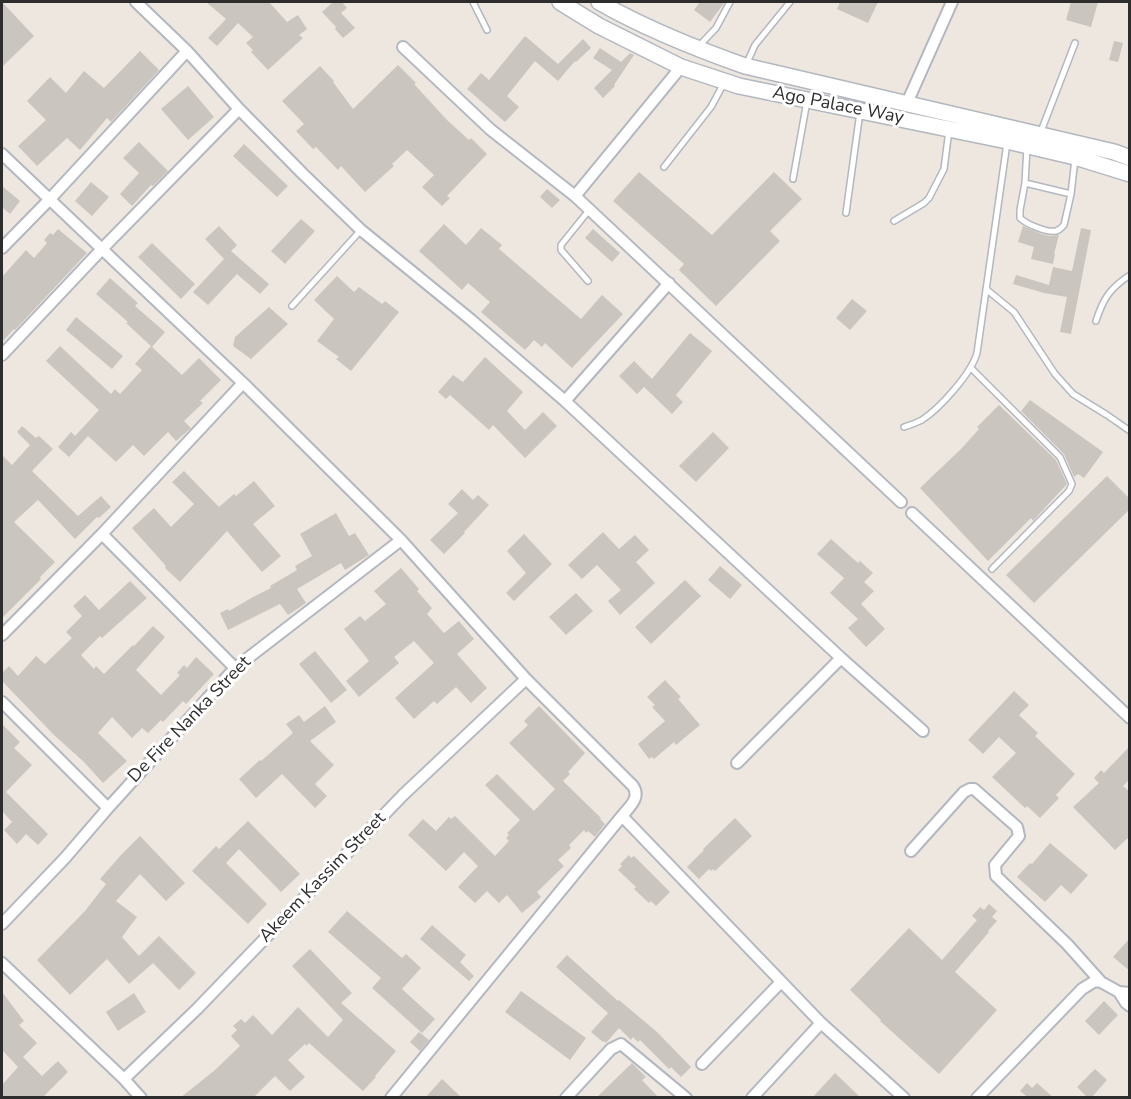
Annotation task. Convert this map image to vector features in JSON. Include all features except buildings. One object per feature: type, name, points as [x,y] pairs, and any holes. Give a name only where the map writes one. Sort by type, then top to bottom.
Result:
[{"type":"main road","name":"Ago Palace Way","points":[[560,2],[599,26],[681,67],[738,86],[1007,141],[1075,157],[1130,174]]},
{"type":"main road","name":"Ago Palace Way","points":[[599,2],[651,30],[745,66],[1114,152],[1130,158]]},
{"type":"street","points":[[136,2],[187,51],[239,110],[361,230],[470,319],[564,401],[923,731]]},
{"type":"street","points":[[908,103],[952,2]]},
{"type":"street","points":[[403,47],[491,129],[575,196],[901,502]]},
{"type":"street","points":[[2,248],[187,51]]},
{"type":"street","points":[[575,196],[681,67]]},
{"type":"street","points":[[2,355],[101,250],[239,110]]},
{"type":"street","points":[[2,154],[243,383],[401,540],[526,680],[637,791],[636,797],[622,816],[391,1098]]},
{"type":"street","points":[[564,401],[669,283]]},
{"type":"street","points":[[2,636],[102,534],[243,383]]},
{"type":"street","points":[[912,513],[1130,718]]},
{"type":"street","points":[[102,534],[235,668]]},
{"type":"street","name":"De Fire Nanka Street","points":[[2,924],[65,858],[108,807],[235,668],[401,540]]},
{"type":"street","points":[[737,763],[841,658]]},
{"type":"street","name":"Akeem Kassim Street","points":[[123,1078],[197,1009],[403,795],[526,680]]},
{"type":"street","points":[[2,702],[108,807]]},
{"type":"street","points":[[911,851],[964,792],[974,789],[1017,827],[1019,836],[995,865],[996,876],[1067,944],[1101,982]]},
{"type":"street","points":[[622,816],[821,1023],[904,1098]]},
{"type":"street","points":[[2,963],[123,1078],[141,1098]]},
{"type":"street","points":[[976,1098],[1082,989],[1095,981],[1124,993],[1126,1003],[1130,1006]]},
{"type":"street","points":[[702,1064],[781,982]]},
{"type":"street","points":[[752,1098],[821,1023]]},
{"type":"street","points":[[566,1098],[611,1049],[621,1044],[686,1098]]},
{"type":"lane","points":[[473,2],[487,30]]},
{"type":"lane","points":[[697,49],[716,28],[730,2]]},
{"type":"lane","points":[[745,66],[755,45],[789,2]]},
{"type":"lane","points":[[1040,135],[1075,43]]},
{"type":"lane","points":[[664,167],[711,107],[725,81]]},
{"type":"lane","points":[[793,179],[807,100]]},
{"type":"lane","points":[[846,213],[860,111]]},
{"type":"lane","points":[[894,221],[929,198],[944,169],[950,129]]},
{"type":"lane","points":[[904,427],[920,421],[932,412],[971,368],[977,353],[1007,141]]},
{"type":"lane","points":[[1027,146],[1020,218],[1029,225],[1052,231],[1064,225],[1071,194],[1075,157]]},
{"type":"lane","points":[[1025,183],[1071,194]]},
{"type":"lane","points":[[588,281],[561,250],[561,245],[590,210]]},
{"type":"lane","points":[[292,306],[361,230]]},
{"type":"lane","points":[[1096,321],[1102,303],[1110,290],[1130,275]]},
{"type":"lane","points":[[986,290],[1014,312],[1055,374],[1073,394],[1130,431]]},
{"type":"lane","points":[[971,368],[1060,457],[1072,484],[1070,491],[992,568]]}]
